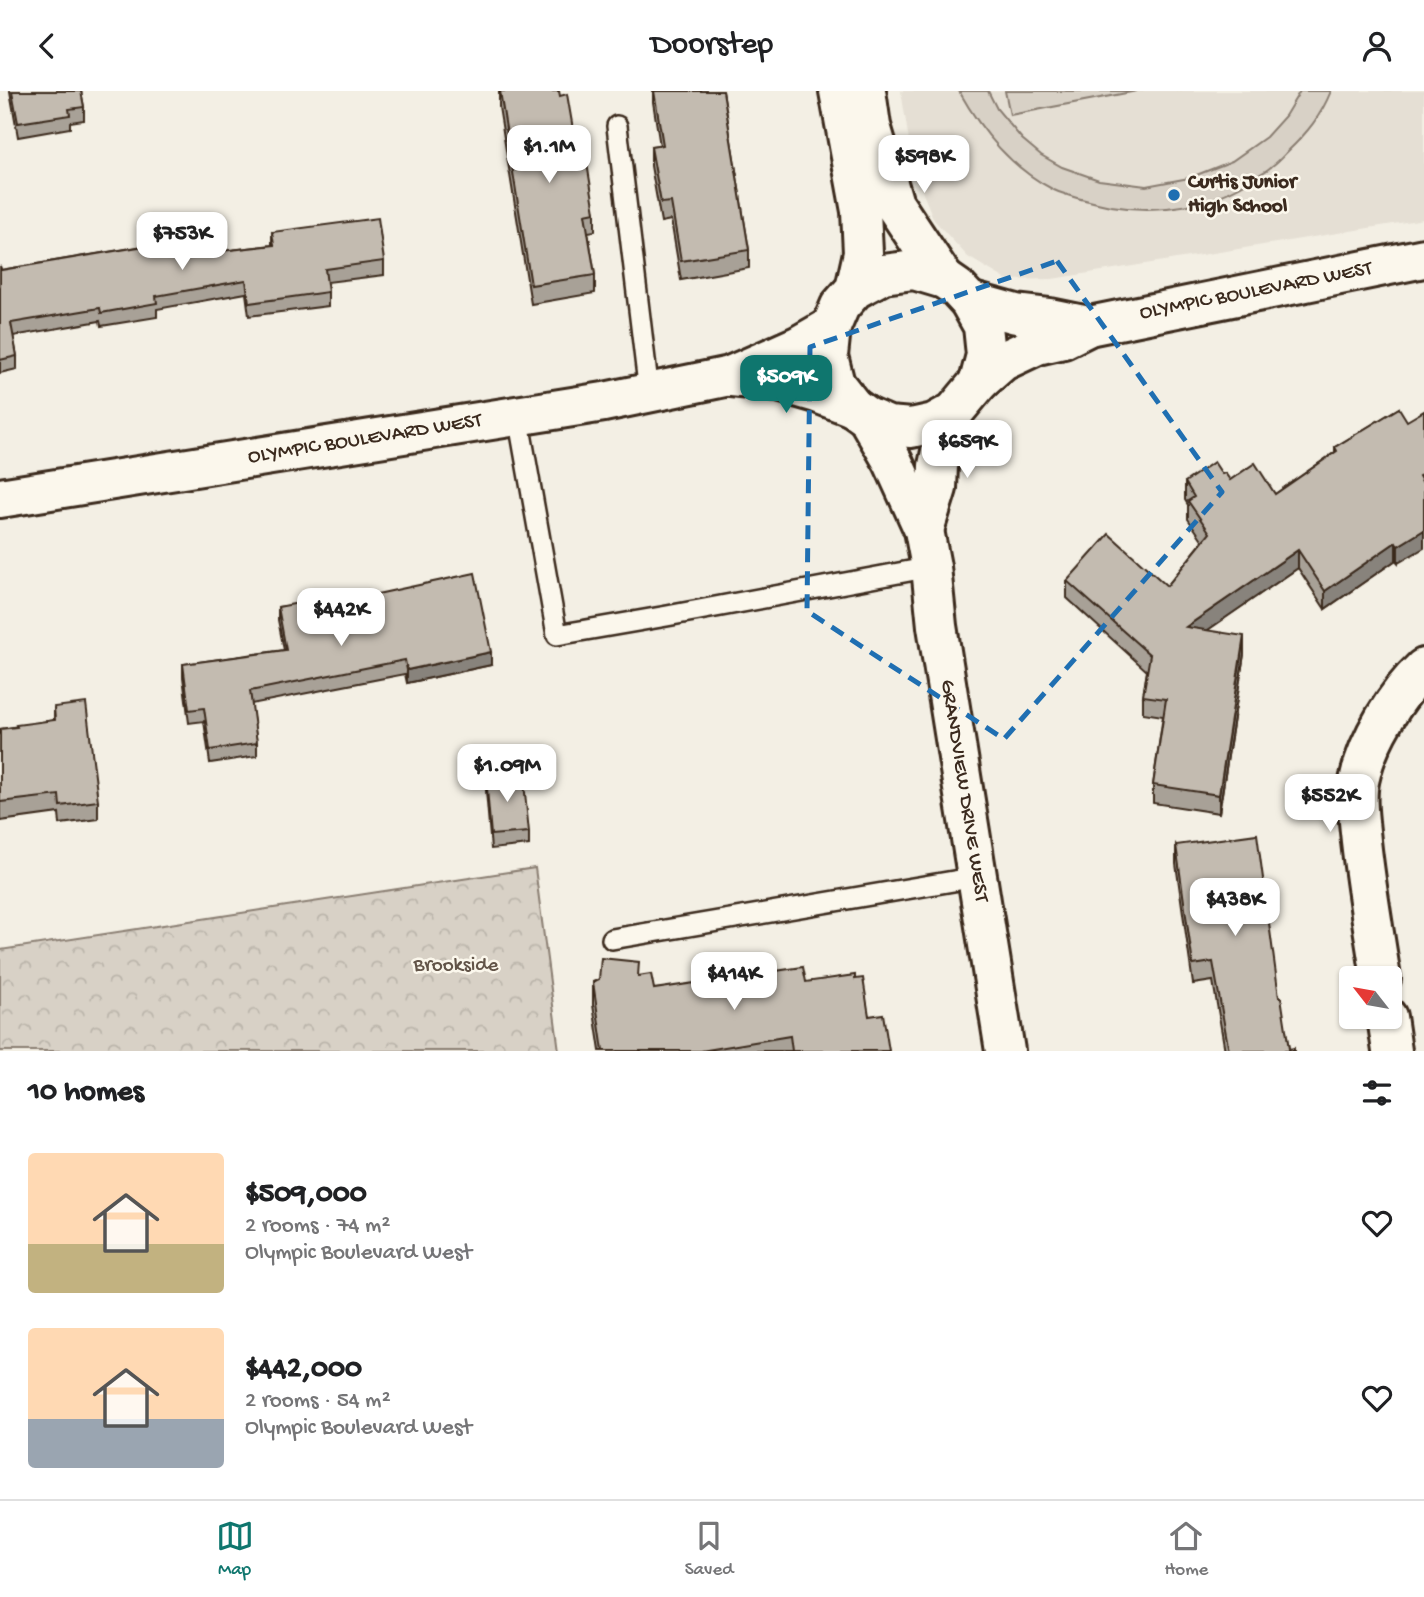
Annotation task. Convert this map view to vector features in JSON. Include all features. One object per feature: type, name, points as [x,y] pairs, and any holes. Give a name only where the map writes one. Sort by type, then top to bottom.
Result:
[{"type":"street","points":[[839,91],[860,211],[863,253],[855,289]]},
{"type":"street","points":[[866,91],[871,126],[894,204],[983,326],[986,355],[979,382],[954,412],[934,423],[911,428],[888,426],[860,412],[835,384],[828,356],[831,327],[840,306],[855,289],[883,274],[914,270],[956,290]]},
{"type":"street","name":"OLYMPIC BOULEVARD WEST","points":[[979,382],[1003,361],[1089,326],[1424,258]]},
{"type":"street","name":"OLYMPIC BOULEVARD WEST","points":[[956,290],[1016,314],[1089,326]]},
{"type":"street","name":"OLYMPIC BOULEVARD WEST","points":[[0,498],[649,393],[730,376],[799,346],[831,327]]},
{"type":"street","name":"OLYMPIC BOULEVARD WEST","points":[[730,376],[779,382],[817,393],[860,412]]},
{"type":"street","name":"GRANDVIEW DRIVE WEST","points":[[860,412],[892,462],[927,548],[1005,1051]]},
{"type":"street","name":"GRANDVIEW DRIVE WEST","points":[[927,548],[938,466],[954,412]]},
{"type":"street","points":[[1379,966],[1364,874],[1358,812],[1359,779],[1377,732],[1412,679],[1424,668]]},
{"type":"street","points":[[1389,1029],[1392,1051]]},
{"type":"lane","points":[[617,126],[649,393]]},
{"type":"lane","points":[[518,416],[557,635],[667,617],[927,548]]},
{"type":"lane","points":[[612,939],[977,877]]},
{"type":"highlighted area","points":[[1057,261],[1222,492],[1004,739],[807,611],[810,347]]},
{"type":"shaded area","name":"Curtis Junior High School","points":[[901,91],[1424,91],[1424,219],[1052,279],[1007,280],[968,257],[934,220],[914,172]]},
{"type":"green space","points":[[959,91],[988,91],[997,109],[1022,139],[1041,155],[1062,167],[1099,180],[1146,186],[1189,178],[1232,161],[1266,137],[1285,116],[1300,91],[1331,91],[1307,131],[1266,171],[1238,188],[1204,201],[1148,209],[1111,206],[1082,199],[1054,190],[1039,181],[999,148]]},
{"type":"green space","points":[[1005,91],[1137,91],[1010,115]]},
{"type":"green space","name":"Brookside","points":[[535,868],[559,1051],[0,1051],[0,950]]},
{"type":"building","points":[[12,91],[81,91],[84,107],[69,109],[70,115],[18,123]]},
{"type":"building","points":[[500,91],[559,91],[560,96],[567,94],[578,158],[586,157],[595,212],[585,214],[595,275],[531,285]]},
{"type":"building","points":[[654,91],[723,91],[749,250],[681,261],[671,202],[661,203],[651,147],[663,145]]},
{"type":"building","points":[[378,218],[384,261],[325,269],[328,292],[249,303],[246,280],[156,296],[157,303],[101,313],[100,308],[11,323],[17,356],[0,360],[0,266],[1,270],[151,245],[148,230],[189,223],[195,254],[274,245],[272,232]]},
{"type":"building","points":[[1399,408],[1407,421],[1424,411],[1424,473],[1419,476],[1424,485],[1424,530],[1398,546],[1396,542],[1325,591],[1298,550],[1186,627],[1244,636],[1219,795],[1153,785],[1166,699],[1143,696],[1150,655],[1067,581],[1109,534],[1167,586],[1210,533],[1188,501],[1194,497],[1185,482],[1214,462],[1230,480],[1255,463],[1275,494],[1337,451],[1335,447]]},
{"type":"building","points":[[475,573],[491,652],[407,670],[405,660],[250,691],[257,743],[210,750],[204,708],[189,710],[183,664],[286,650],[278,607],[367,590],[368,596]]},
{"type":"building","points":[[86,703],[98,801],[60,806],[59,795],[0,802],[0,729],[55,720],[54,707]]},
{"type":"building","points":[[523,773],[529,832],[491,835],[486,777]]},
{"type":"building","points":[[1257,834],[1279,997],[1289,1049],[1294,1048],[1294,1051],[1229,1051],[1213,962],[1193,965],[1176,845]]},
{"type":"building","points":[[601,958],[639,962],[638,976],[651,974],[654,989],[803,967],[806,982],[855,975],[855,979],[863,978],[869,1016],[883,1014],[889,1051],[792,1051],[790,1036],[701,1051],[603,1051],[593,982],[599,979]]},
{"type":"place","name":"Curtis Junior High School","points":[[1174,195]]}]
